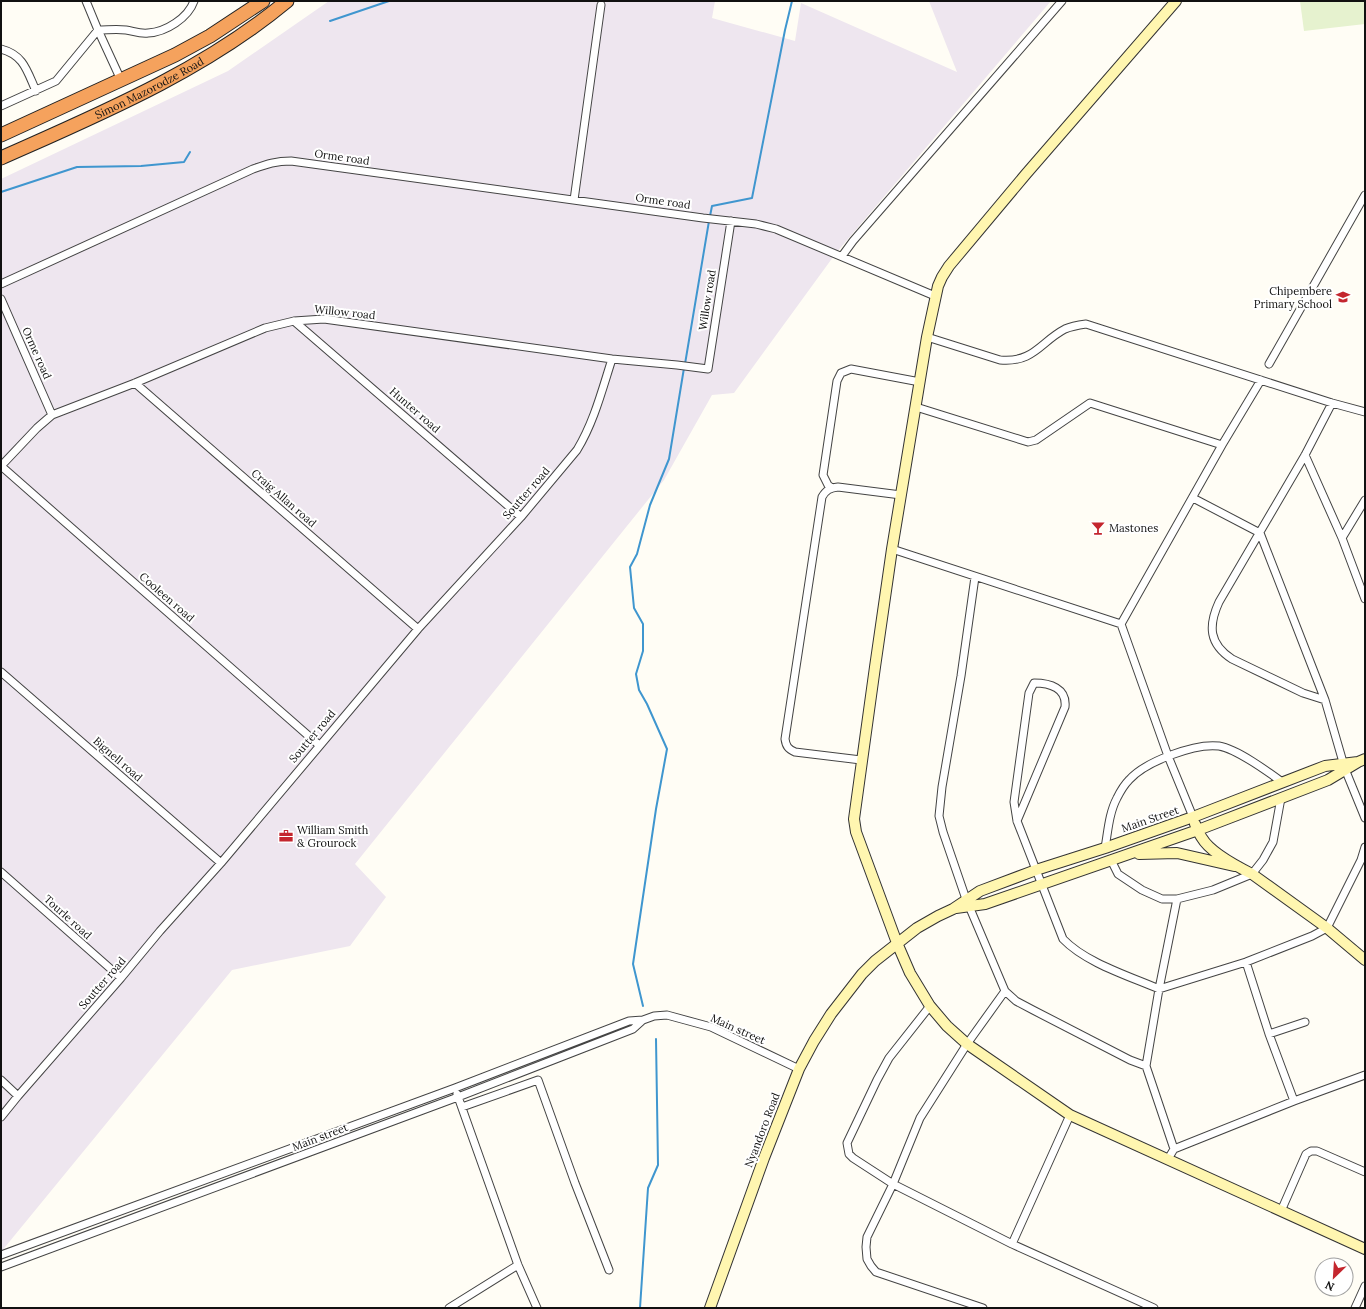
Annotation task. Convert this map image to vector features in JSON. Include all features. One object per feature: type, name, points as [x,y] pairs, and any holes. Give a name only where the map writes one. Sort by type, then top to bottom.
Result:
[{"type":"highway","points":[[1,135],[175,55],[210,36],[263,1]]},
{"type":"highway","name":"Simon Mazorodze Road","points":[[1,158],[57,133],[179,74],[247,32],[287,1]]},
{"type":"street","points":[[86,1],[121,80]]},
{"type":"street","points":[[1,106],[56,81],[98,30],[116,29],[140,33],[155,32],[166,28],[184,17],[194,1]]},
{"type":"street","points":[[842,256],[1062,1]]},
{"type":"street","points":[[1176,1],[1026,174],[942,277],[935,296],[927,337],[892,549],[861,760],[854,819],[856,832],[897,943],[910,973],[930,1006],[947,1026],[967,1044],[1070,1115],[1365,1249]]},
{"type":"street","points":[[574,200],[601,5]]},
{"type":"street","points":[[1,49],[10,51],[22,61],[36,91]]},
{"type":"street","name":"Orme road","points":[[1,284],[4,281],[253,169],[278,161],[291,161],[731,222]]},
{"type":"street","points":[[1269,364],[1365,195]]},
{"type":"street","points":[[731,222],[756,224],[776,229],[935,296]]},
{"type":"street","name":"Willow road","points":[[1,466],[37,428],[52,415],[135,383],[265,328],[294,321],[324,319],[612,359],[708,369],[731,222]]},
{"type":"street","name":"Orme road","points":[[1,299],[52,415]]},
{"type":"street","name":"Hunter road","points":[[294,321],[521,516]]},
{"type":"street","points":[[927,337],[1000,360],[1010,361],[1019,360],[1028,356],[1064,330],[1074,326],[1086,324],[1332,403],[1365,412]]},
{"type":"street","name":"Soutter road","points":[[1,1117],[121,978],[160,930],[221,863],[418,629],[521,516],[577,450],[584,438],[597,405],[612,359]]},
{"type":"street","points":[[832,488],[822,476],[837,380],[841,373],[851,369],[920,382]]},
{"type":"street","points":[[1261,380],[1121,624],[1168,756],[1202,838],[1210,847],[1252,874],[1327,928],[1365,960]]},
{"type":"street","name":"Craig Allan road","points":[[135,383],[418,629]]},
{"type":"street","points":[[916,407],[1028,442],[1036,440],[1090,403],[1222,446]]},
{"type":"street","points":[[1325,700],[1303,693],[1232,659],[1223,653],[1216,644],[1212,631],[1214,614],[1219,602],[1305,455],[1332,403]]},
{"type":"street","points":[[1305,455],[1342,538],[1365,599]]},
{"type":"street","name":"Cooleen road","points":[[1,466],[319,745]]},
{"type":"street","points":[[861,760],[795,752],[785,745],[784,739],[822,497],[826,491],[838,487],[901,495]]},
{"type":"street","points":[[1193,498],[1260,533],[1325,700],[1344,767],[1365,818]]},
{"type":"street","points":[[1342,538],[1365,500]]},
{"type":"street","points":[[892,549],[1121,624]]},
{"type":"street","points":[[975,577],[961,676],[942,787],[939,816],[943,832],[968,903],[1005,991],[1016,1000],[1033,1010],[1130,1060],[1146,1066]]},
{"type":"street","name":"Bignell road","points":[[1,672],[221,863]]},
{"type":"street","points":[[1017,821],[1065,707],[1065,697],[1062,692],[1057,688],[1043,683],[1034,683],[1029,693],[1014,802],[1017,821],[1063,939],[1071,948],[1083,956],[1159,989],[1246,962],[1312,936],[1327,928],[1361,860],[1365,848]]},
{"type":"street","points":[[1105,848],[1112,811],[1122,789],[1129,779],[1146,767],[1168,756],[1188,749],[1219,746],[1256,764],[1282,782]]},
{"type":"street","name":"Main Street","points":[[968,903],[985,904],[1198,830],[1328,780],[1344,767],[1362,761]]},
{"type":"street","name":"Main Street","points":[[862,974],[875,961],[917,928],[938,916],[968,903],[980,892],[1036,870],[1105,848],[1193,817],[1325,766],[1344,767]]},
{"type":"street","points":[[1111,860],[1118,874],[1142,890],[1162,898],[1177,899],[1213,890],[1252,874],[1263,860],[1273,842],[1281,798]]},
{"type":"street","points":[[1130,854],[1177,853],[1240,867]]},
{"type":"street","name":"Tourle road","points":[[1,872],[121,978]]},
{"type":"street","points":[[1174,1149],[1146,1066],[1159,989],[1177,899]]},
{"type":"street","points":[[1246,962],[1269,1034],[1294,1101]]},
{"type":"street","name":"Nyandoro Road","points":[[710,1308],[761,1164],[799,1069],[814,1041],[862,974]]},
{"type":"street","points":[[983,1308],[876,1272],[867,1259],[866,1247],[867,1237],[893,1184],[923,1113],[967,1044],[1005,991]]},
{"type":"street","points":[[930,1006],[889,1058],[847,1143],[848,1154],[893,1184],[1012,1244],[1154,1308]]},
{"type":"street","name":"Main street","points":[[1,1255],[455,1088],[629,1021],[667,1015],[711,1027],[799,1069]]},
{"type":"street","name":"Main street","points":[[1,1267],[458,1097],[633,1029],[643,1020]]},
{"type":"street","points":[[1269,1034],[1305,1022]]},
{"type":"street","points":[[1168,1160],[1174,1149],[1294,1101],[1365,1075]]},
{"type":"street","points":[[1,1080],[18,1096]]},
{"type":"street","points":[[462,1108],[538,1080],[575,1183],[609,1270]]},
{"type":"street","points":[[455,1088],[518,1265],[537,1308]]},
{"type":"street","points":[[1012,1244],[1070,1115]]},
{"type":"street","points":[[1281,1211],[1306,1154],[1311,1151],[1317,1151],[1365,1172]]},
{"type":"street","points":[[449,1308],[518,1265]]},
{"type":"street","points":[[1355,1308],[1365,1286]]},
{"type":"shaded area","points":[[329,1],[715,1],[712,18],[795,41],[801,3],[957,72],[929,1],[1051,1],[836,253],[734,393],[712,395],[664,480],[355,864],[386,897],[350,946],[232,970],[1,1252],[1,179],[228,71]]},
{"type":"green space","points":[[1300,1],[1365,1],[1365,24],[1304,31]]},
{"type":"waterway","points":[[330,21],[389,1]]},
{"type":"waterway","points":[[710,216],[712,206],[752,198],[792,1]]},
{"type":"waterway","points":[[1,192],[77,167],[141,166],[184,162],[190,152]]},
{"type":"waterway","points":[[685,364],[709,221]]},
{"type":"waterway","points":[[643,1006],[633,964],[656,809],[667,749],[647,704],[639,690],[636,674],[643,651],[643,624],[634,608],[630,567],[637,554],[650,505],[669,459],[684,368]]},
{"type":"waterway","points":[[640,1308],[648,1188],[658,1165],[656,1039]]},
{"type":"place","name":"Chipembere Primary School","points":[[1343,297]]},
{"type":"place","name":"Mastones","points":[[1098,528]]},
{"type":"place","name":"William Smith & Grourock","points":[[286,836]]}]
